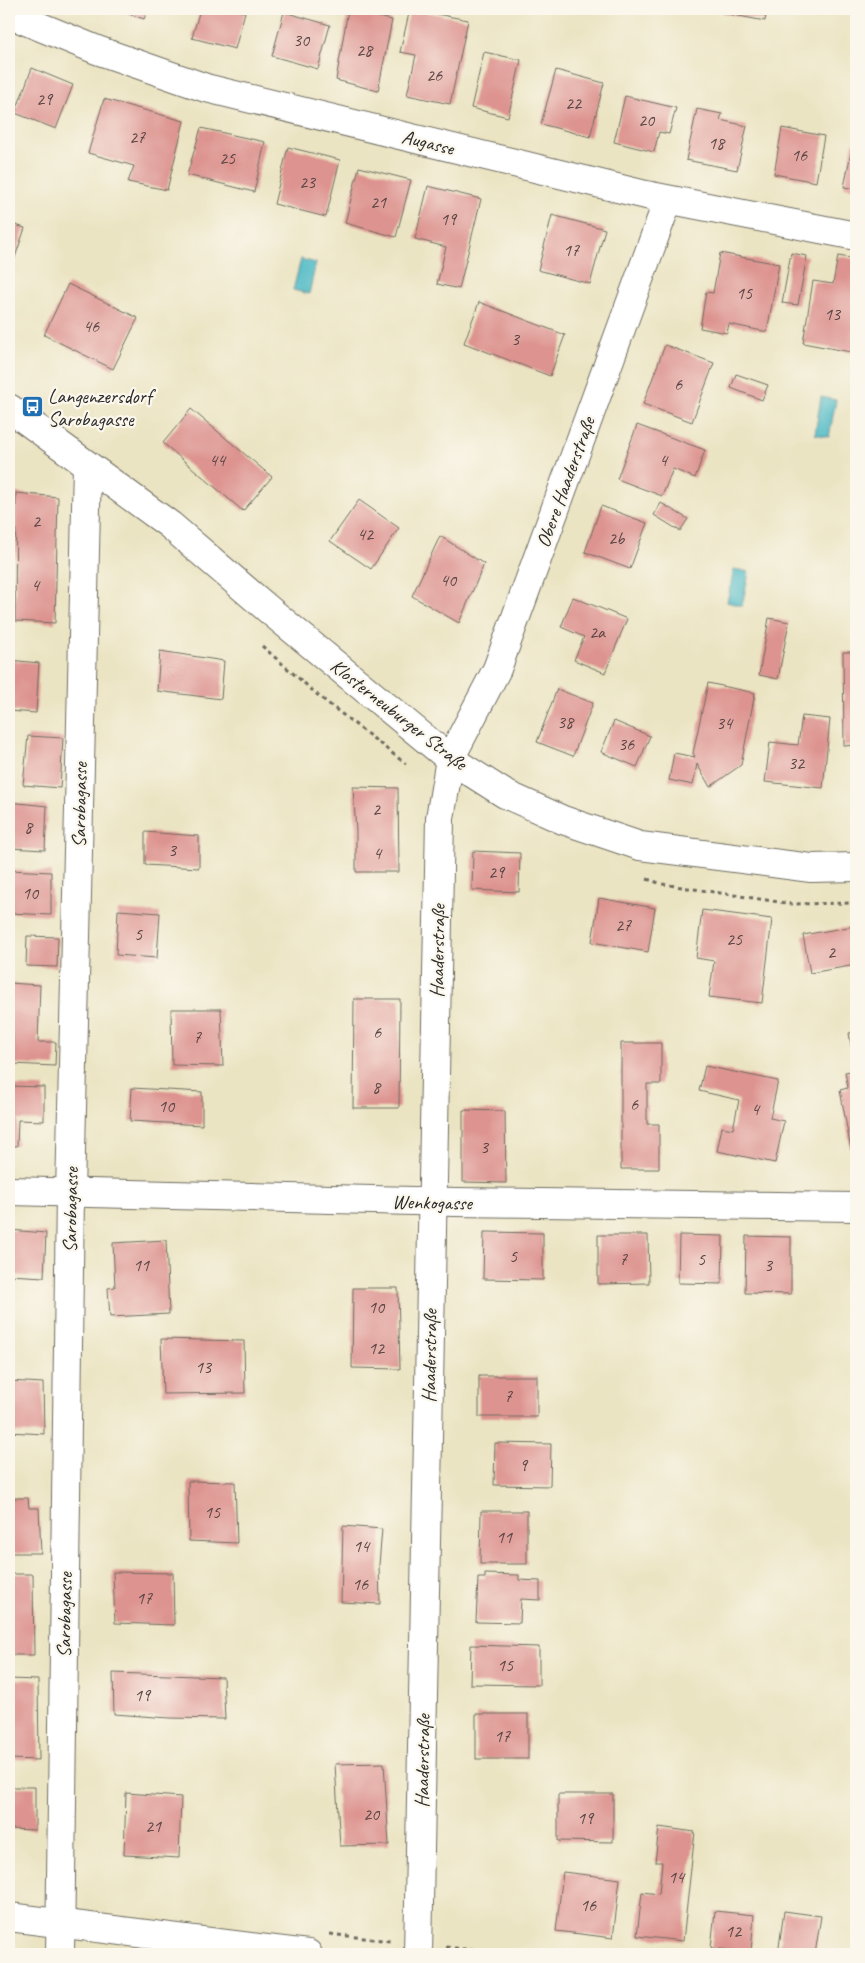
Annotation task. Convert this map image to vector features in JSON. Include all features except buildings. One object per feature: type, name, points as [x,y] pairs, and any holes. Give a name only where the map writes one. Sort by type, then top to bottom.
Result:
[{"type":"street","name":"Augasse","points":[[9,14],[97,50],[206,88],[668,200],[856,236]]},
{"type":"street","name":"Obere Haaderstraße","points":[[450,759],[497,669],[668,200]]},
{"type":"street","name":"Klosterneuburger Straße","points":[[9,408],[170,525],[275,615],[450,759],[513,798],[563,820],[640,846],[811,868],[856,867]]},
{"type":"street","name":"Sarobagasse","points":[[60,1954],[70,1194],[87,465]]},
{"type":"street","name":"Haaderstraße","points":[[418,1954],[440,818],[450,759]]},
{"type":"street","name":"Wenkogasse","points":[[9,1191],[432,1202],[856,1207]]},
{"type":"street","points":[[9,1917],[308,1954]]},
{"type":"water","points":[[301,259],[316,263],[309,294],[293,290]]},
{"type":"water","points":[[821,397],[836,400],[829,437],[815,434]]},
{"type":"water","points":[[734,569],[749,572],[742,606],[727,602]]},
{"type":"place","name":"Langenzersdorf Sarobagasse","points":[[32,407]]}]
